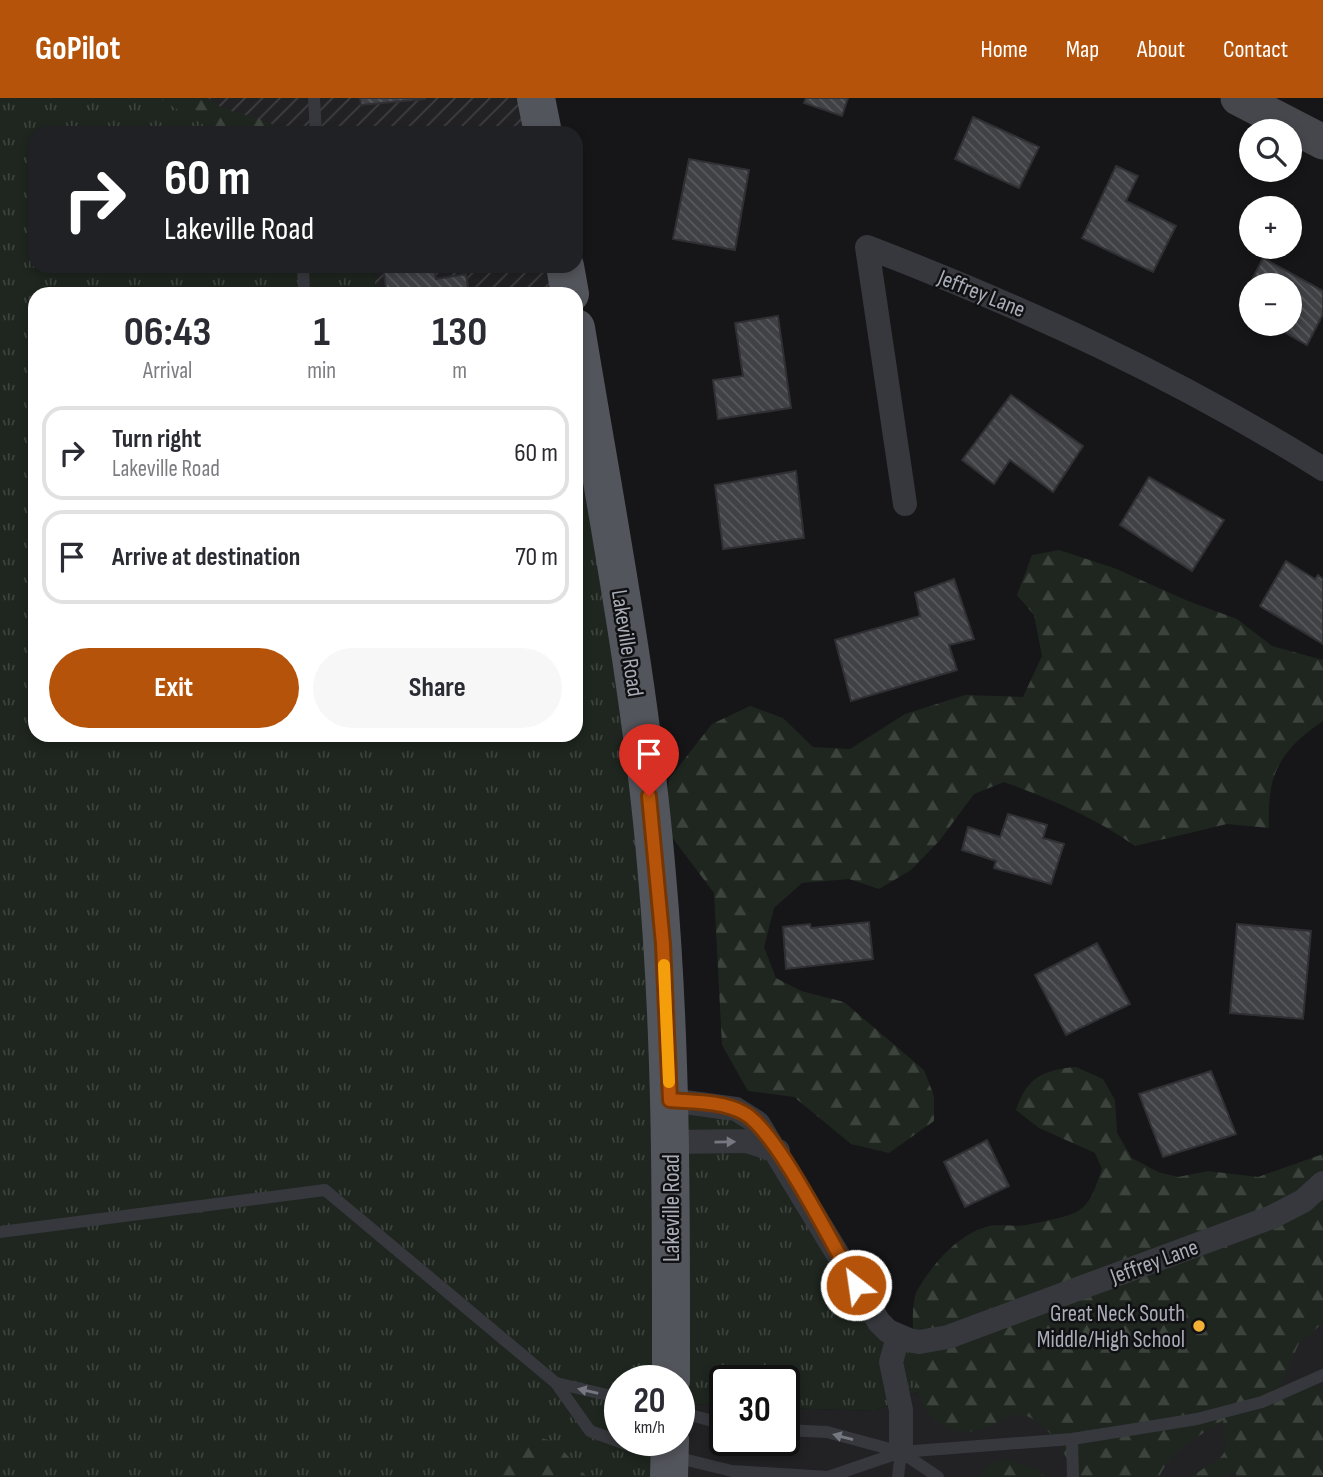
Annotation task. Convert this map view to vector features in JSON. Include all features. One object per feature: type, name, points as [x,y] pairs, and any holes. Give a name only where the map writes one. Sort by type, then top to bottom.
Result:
[{"type":"main road","points":[[536,98],[542,126]]},
{"type":"main road","points":[[1238,98],[1323,142]]},
{"type":"main road","name":"Lakeville Road","points":[[583,372],[645,757],[663,944],[670,1100],[671,1365]]},
{"type":"street","name":"Jeffrey Lane","points":[[905,504],[867,247],[975,289],[1105,348],[1237,417],[1323,469]]},
{"type":"street","points":[[670,1100],[736,1109],[758,1123],[778,1151],[868,1308],[888,1331],[898,1337],[891,1362],[901,1410],[901,1452]]},
{"type":"street","points":[[670,1142],[747,1141],[778,1151]]},
{"type":"street","name":"Jeffrey Lane","points":[[898,1337],[919,1342],[948,1338],[1272,1217],[1303,1201],[1323,1182]]},
{"type":"lane","points":[[314,98],[318,126]]},
{"type":"lane","points":[[0,1232],[325,1190],[556,1383],[590,1431],[670,1458],[732,1471],[828,1477],[901,1452],[1072,1439],[1197,1419],[1262,1402],[1323,1375]]},
{"type":"lane","points":[[556,1383],[604,1394]]},
{"type":"lane","points":[[800,1431],[827,1432],[901,1452],[938,1477]]},
{"type":"lane","points":[[1072,1439],[1073,1477]]},
{"type":"lane","points":[[898,1477],[901,1452]]},
{"type":"shaded area","points":[[195,98],[542,98],[547,126],[227,126]]},
{"type":"shaded area","points":[[374,273],[572,273],[575,287],[375,287]]},
{"type":"shaded area","name":"Great Neck South Middle/High School","points":[[1323,1228],[1323,1477],[673,1477],[676,1456],[695,1456],[695,1404],[709,1405],[709,1456],[800,1456],[800,1409],[874,1411],[1231,1259]]},
{"type":"green space","points":[[0,98],[195,98],[227,126],[28,126],[28,273],[374,273],[375,287],[28,287],[28,742],[583,742],[583,389],[676,1107],[738,1116],[872,1324],[914,1347],[918,1392],[874,1411],[800,1409],[800,1365],[709,1365],[709,1405],[695,1404],[695,1365],[604,1365],[604,1456],[673,1456],[673,1477],[0,1477]]},
{"type":"green space","points":[[158,98],[208,98],[224,108],[275,126],[206,126]]},
{"type":"green space","points":[[1059,550],[1114,568],[1188,601],[1237,619],[1272,646],[1323,660],[1323,721],[1295,743],[1278,766],[1270,793],[1269,828],[1227,824],[1135,846],[1072,810],[1004,782],[974,794],[940,840],[911,870],[879,889],[849,879],[802,883],[774,908],[764,947],[776,978],[801,991],[844,1002],[924,1070],[934,1096],[934,1121],[889,1153],[851,1144],[794,1097],[748,1091],[722,1045],[714,893],[665,828],[669,779],[712,724],[750,706],[783,718],[813,747],[850,749],[905,714],[965,695],[1023,697],[1042,656],[1034,615],[1017,595],[1032,555]]},
{"type":"green space","points":[[1076,1067],[1103,1079],[1115,1100],[1117,1133],[1132,1158],[1158,1172],[1178,1177],[1208,1171],[1258,1177],[1323,1154],[1323,1323],[1299,1343],[1280,1386],[1323,1386],[1323,1477],[1238,1477],[1232,1468],[1227,1477],[1192,1477],[1218,1460],[1225,1451],[1223,1420],[1171,1458],[1159,1477],[1077,1477],[1051,1434],[1027,1416],[1010,1416],[983,1429],[967,1432],[952,1430],[940,1424],[923,1404],[915,1375],[914,1305],[917,1291],[937,1262],[955,1244],[975,1231],[994,1226],[1026,1225],[1072,1214],[1085,1205],[1094,1191],[1102,1169],[1095,1153],[1039,1128],[1016,1110],[1025,1090],[1038,1077],[1054,1070]]},
{"type":"green space","points":[[538,1437],[555,1442],[587,1477],[497,1477],[500,1461],[509,1449],[522,1440]]},
{"type":"green space","points":[[1001,1459],[1037,1468],[1045,1477],[980,1477],[988,1466]]},
{"type":"building","points":[[360,98],[425,98],[425,99],[361,105]]},
{"type":"building","points":[[806,98],[848,98],[842,116],[804,103]]},
{"type":"building","points":[[973,117],[1039,147],[1019,188],[955,159]]},
{"type":"building","points":[[689,159],[749,170],[735,250],[673,239]]},
{"type":"building","points":[[1116,166],[1138,176],[1126,201],[1176,226],[1153,272],[1082,238]]},
{"type":"building","points":[[1265,259],[1290,273],[1256,273]]},
{"type":"building","points":[[384,273],[435,273],[436,279],[466,274],[468,287],[386,287]]},
{"type":"building","points":[[1302,279],[1323,291],[1323,314],[1307,345],[1291,336],[1302,336]]},
{"type":"building","points":[[778,316],[791,408],[718,419],[713,380],[743,376],[735,323]]},
{"type":"building","points":[[1011,395],[1083,446],[1053,492],[1010,460],[994,484],[962,460]]},
{"type":"building","points":[[796,471],[804,538],[723,549],[715,485]]},
{"type":"building","points":[[1149,477],[1224,520],[1192,571],[1120,525]]},
{"type":"building","points":[[1286,561],[1315,579],[1318,575],[1323,579],[1323,644],[1260,606]]},
{"type":"building","points":[[954,579],[974,639],[949,645],[957,670],[851,701],[835,640],[920,616],[915,593]]},
{"type":"building","points":[[1008,814],[1047,825],[1043,838],[1064,844],[1051,884],[994,868],[996,861],[962,850],[968,827],[1000,837]]},
{"type":"building","points":[[869,922],[873,959],[786,969],[783,927],[810,924],[811,928]]},
{"type":"building","points":[[1237,924],[1311,931],[1303,1019],[1230,1013]]},
{"type":"building","points":[[1097,943],[1130,1004],[1066,1035],[1035,975]]},
{"type":"building","points":[[1211,1071],[1236,1134],[1163,1157],[1139,1094]]},
{"type":"building","points":[[987,1140],[1009,1186],[965,1207],[944,1162]]},
{"type":"slow traffic","points":[[664,965],[669,1082]]},
{"type":"place","name":"Great Neck South Middle/High School","points":[[1199,1326]]},
{"type":"route","points":[[649,796],[663,944],[670,1100],[736,1109],[758,1123],[791,1173],[856,1285]]}]
